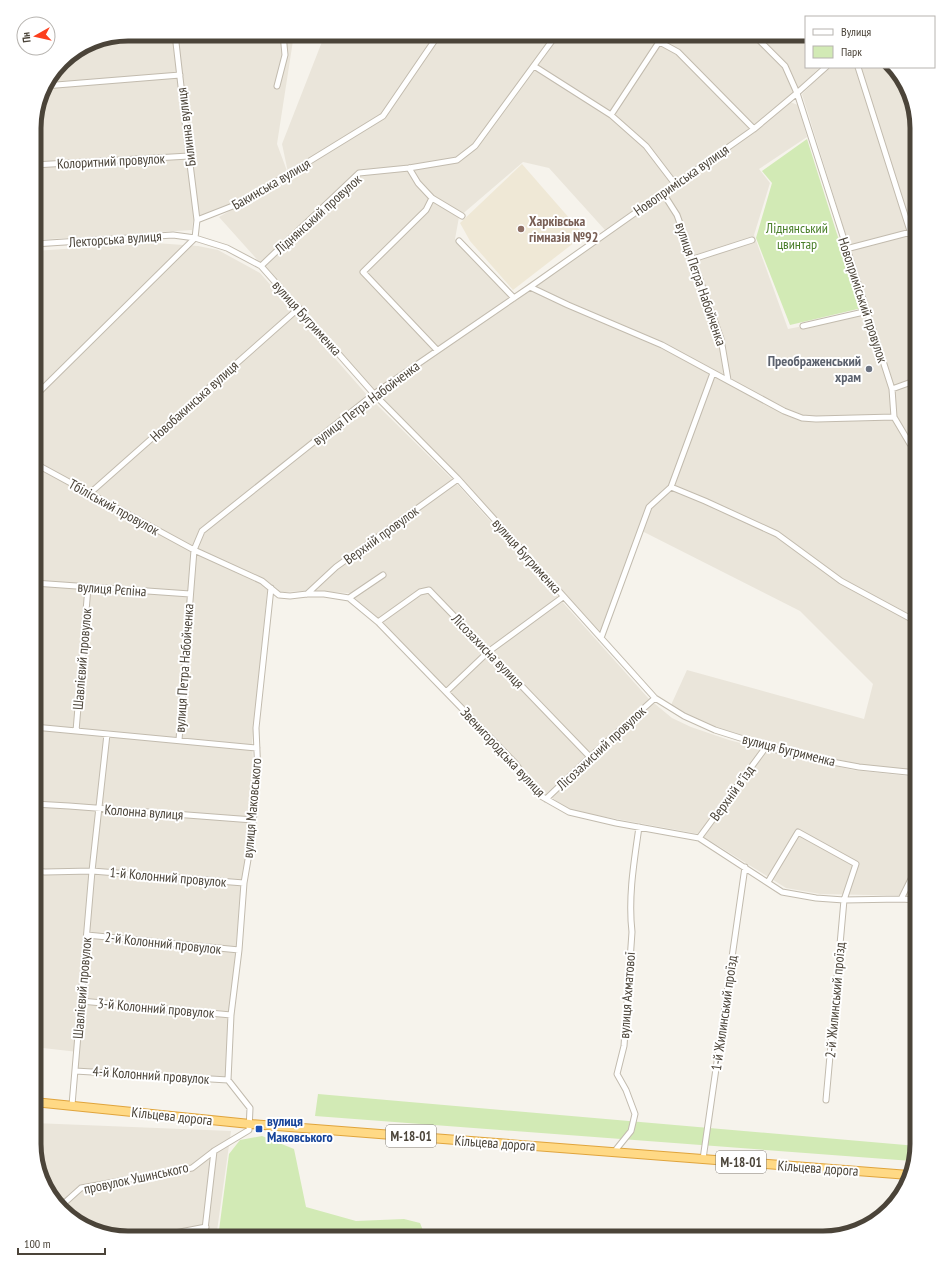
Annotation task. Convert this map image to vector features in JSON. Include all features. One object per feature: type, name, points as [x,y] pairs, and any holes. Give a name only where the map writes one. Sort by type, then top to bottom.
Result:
[{"type":"highway","name":"Кільцева дорога","points":[[41,1103],[250,1124],[904,1175]]},
{"type":"street","name":"Билинна вулиця","points":[[176,41],[197,220]]},
{"type":"street","points":[[277,86],[284,55],[283,41]]},
{"type":"street","name":"Бакинська вулиця","points":[[197,220],[243,202],[383,116],[434,41]]},
{"type":"street","name":"Ліднянський провулок","points":[[261,266],[359,173],[409,168],[457,160],[474,146],[553,41]]},
{"type":"street","name":"Новоприміський провулок","points":[[760,41],[785,66],[797,93],[892,389],[894,417]]},
{"type":"street","points":[[611,115],[658,42],[678,52],[754,129]]},
{"type":"street","points":[[534,66],[611,115],[646,146],[675,184]]},
{"type":"street","name":"Новоприміська вулиця","points":[[530,286],[754,129],[825,68]]},
{"type":"street","points":[[858,68],[910,229]]},
{"type":"street","points":[[52,85],[180,76]]},
{"type":"street","name":"Колоритний провулок","points":[[41,165],[189,156]]},
{"type":"street","points":[[409,168],[418,183],[432,198],[462,216]]},
{"type":"street","name":"вулиця Петра Набойченка","points":[[663,193],[677,215],[721,339],[728,380]]},
{"type":"street","points":[[432,198],[426,210],[363,272],[437,350]]},
{"type":"street","points":[[41,390],[195,238],[197,220]]},
{"type":"street","points":[[846,249],[910,232]]},
{"type":"street","name":"Лекторська вулиця","points":[[41,244],[173,235],[195,238]]},
{"type":"street","name":"вулиця Бугрименка","points":[[195,238],[227,248],[261,266],[374,394],[458,479],[655,698],[684,716],[715,730],[766,747],[800,756],[860,767],[910,773]]},
{"type":"street","points":[[693,259],[752,240]]},
{"type":"street","points":[[459,241],[514,298]]},
{"type":"street","points":[[530,286],[568,305],[662,345],[784,411],[802,418],[894,417],[910,444]]},
{"type":"street","name":"вулиця Петра Набойченка","points":[[178,740],[194,550],[202,531],[374,394],[530,286]]},
{"type":"street","name":"Новобакинська вулиця","points":[[89,494],[299,308]]},
{"type":"street","points":[[803,326],[868,311]]},
{"type":"street","points":[[601,638],[649,507],[671,488],[714,373]]},
{"type":"street","points":[[892,389],[910,383]]},
{"type":"street","name":"Тбіліський провулок","points":[[41,467],[194,550]]},
{"type":"street","name":"Верхній провулок","points":[[307,594],[336,568],[458,479]]},
{"type":"street","points":[[671,488],[705,501],[777,534],[841,581],[910,618]]},
{"type":"street","points":[[194,550],[262,581],[279,595],[290,596],[324,594],[349,598],[383,575]]},
{"type":"street","name":"вулиця Рєпіна","points":[[41,584],[190,594]]},
{"type":"street","name":"Шавлієвий провулок","points":[[76,731],[88,587]]},
{"type":"street","name":"вулиця Маковського","points":[[228,1080],[231,1015],[239,950],[244,883],[254,820],[258,775],[256,728],[271,588]]},
{"type":"street","name":"Лісозахисна вулиця","points":[[378,622],[420,592],[429,590],[590,757]]},
{"type":"street","points":[[446,692],[488,652],[563,597]]},
{"type":"street","name":"Звенигородська вулиця","points":[[349,598],[378,622],[446,692],[514,763],[539,795],[569,812],[699,838],[782,892],[816,898],[844,900],[910,900]]},
{"type":"street","name":"Лісозахисний провулок","points":[[546,799],[655,698]]},
{"type":"street","name":"вулиця Маковського","points":[[41,728],[257,748]]},
{"type":"street","name":"Шавлієвий провулок","points":[[72,1106],[92,871],[107,734]]},
{"type":"street","name":"Верхній в'їзд","points":[[699,838],[766,747]]},
{"type":"street","name":"Колонна вулиця","points":[[41,804],[254,820]]},
{"type":"street","name":"вулиця Ахматової","points":[[614,1152],[631,1130],[635,1114],[626,1090],[617,1074],[624,1046],[632,932],[630,913],[632,880],[639,827]]},
{"type":"street","name":"2-й Жилинський проїзд","points":[[768,882],[798,832],[856,864],[844,900],[826,1100]]},
{"type":"street","name":"1-й Жилинський проїзд","points":[[703,1159],[744,867]]},
{"type":"street","points":[[41,872],[92,871]]},
{"type":"street","name":"1-й Колонний провулок","points":[[92,871],[244,883]]},
{"type":"street","points":[[901,899],[910,880]]},
{"type":"street","name":"2-й Колонний провулок","points":[[86,935],[239,950]]},
{"type":"street","name":"3-й Колонний провулок","points":[[81,1001],[231,1015]]},
{"type":"street","name":"4-й Колонний провулок","points":[[75,1070],[228,1080]]},
{"type":"street","points":[[228,1080],[250,1108],[250,1124]]},
{"type":"street","name":"провулок Ушинського","points":[[64,1203],[81,1188],[192,1168],[214,1151],[249,1130],[250,1124]]},
{"type":"street","points":[[205,1231],[214,1151]]},
{"type":"street","points":[[185,1231],[206,1227]]},
{"type":"shaded area","points":[[122,41],[293,41],[277,144],[287,171],[240,200],[193,221],[192,230],[41,240],[41,122],[44,105],[50,89],[59,75],[80,56],[95,48],[111,43]]},
{"type":"shaded area","points":[[322,41],[805,41],[805,68],[819,68],[805,82],[749,130],[605,230],[549,168],[523,162],[459,217],[455,239],[513,301],[668,194],[790,102],[798,105],[807,137],[759,169],[770,183],[754,235],[788,329],[870,313],[802,94],[828,68],[886,68],[901,89],[907,105],[910,128],[910,770],[863,765],[777,746],[717,728],[686,714],[671,705],[687,670],[864,719],[873,684],[800,611],[638,529],[600,632],[460,478],[375,391],[219,217],[289,177],[282,144]]},
{"type":"shaded area","name":"Харківська гімназія №92","points":[[522,164],[584,235],[513,290],[470,241],[460,223]]},
{"type":"shaded area","points":[[155,243],[198,246],[218,250],[260,273],[367,395],[458,485],[649,699],[672,718],[691,727],[729,740],[790,756],[853,770],[910,776],[910,896],[820,894],[786,888],[699,834],[569,809],[544,793],[383,622],[349,593],[304,591],[267,593],[252,743],[254,777],[249,831],[240,898],[225,1077],[77,1068],[78,1052],[41,1048],[41,251]]},
{"type":"shaded area","points":[[41,1123],[231,1131],[217,1231],[128,1231],[105,1228],[95,1224],[75,1213],[66,1206],[59,1197],[50,1183],[44,1167],[42,1155]]},
{"type":"green space","name":"Ліднянський цвинтар","points":[[807,139],[862,308],[790,325],[756,238],[772,183],[762,171]]},
{"type":"green space","points":[[318,1094],[910,1145],[908,1161],[315,1116]]},
{"type":"green space","points":[[262,1136],[294,1149],[306,1207],[356,1221],[404,1219],[420,1223],[423,1231],[219,1231],[229,1154],[240,1140]]},
{"type":"place","name":"Харківська гімназія №92","points":[[521,229]]},
{"type":"place","name":"Преображенський храм","points":[[869,369]]},
{"type":"place","name":"вулиця Маковського","points":[[259,1129]]}]
